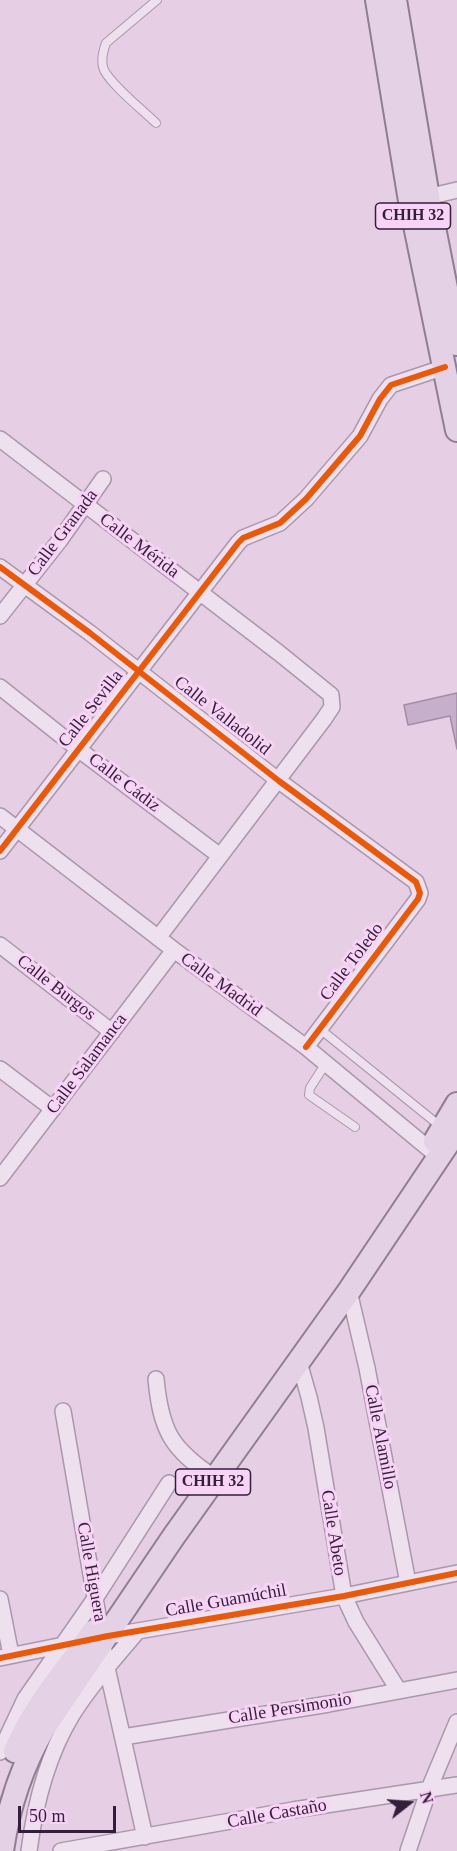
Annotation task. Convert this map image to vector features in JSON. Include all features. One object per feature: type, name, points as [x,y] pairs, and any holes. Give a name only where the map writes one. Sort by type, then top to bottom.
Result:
[{"type":"main road","name":"CHIH 32","points":[[376,0],[419,199],[457,344]]},
{"type":"main road","name":"CHIH 32","points":[[395,0],[419,199],[457,430]]},
{"type":"main road","name":"CHIH 32","points":[[210,1475],[299,1362],[349,1291],[450,1129],[457,1104]]},
{"type":"main road","name":"CHIH 32","points":[[0,1797],[10,1758],[44,1728],[100,1636],[174,1536],[210,1475],[293,1348],[435,1153]]},
{"type":"main road","name":"CHIH 32","points":[[3,1848],[12,1804],[10,1758]]},
{"type":"street","points":[[419,199],[457,190]]},
{"type":"street","name":"Calle Sevilla","points":[[0,851],[243,538],[280,523],[306,499],[360,436],[380,399],[391,385],[445,367]]},
{"type":"street","name":"Calle Mérida","points":[[0,439],[279,652],[331,695],[332,707],[279,781]]},
{"type":"street","name":"Calle Granada","points":[[0,616],[103,479]]},
{"type":"street","name":"Calle Valladolid","points":[[0,567],[139,670],[279,781],[411,878],[416,882],[420,893]]},
{"type":"street","name":"Calle Cádiz","points":[[0,687],[220,856]]},
{"type":"street","points":[[158,938],[279,781]]},
{"type":"street","name":"Calle Madrid","points":[[0,816],[158,938],[306,1047],[435,1153]]},
{"type":"street","name":"Calle Toledo","points":[[306,1047],[414,906],[420,893]]},
{"type":"street","name":"Calle Burgos","points":[[0,945],[112,1032]]},
{"type":"street","name":"Calle Salamanca","points":[[0,1178],[174,950]]},
{"type":"street","points":[[0,1069],[53,1109]]},
{"type":"street","name":"Calle Alamillo","points":[[349,1291],[367,1368],[408,1583]]},
{"type":"street","name":"Calle Abeto","points":[[299,1362],[316,1428],[344,1596],[356,1622],[399,1691]]},
{"type":"street","points":[[156,1379],[159,1406],[172,1442],[210,1475]]},
{"type":"street","name":"Calle Higuera","points":[[63,1411],[96,1597],[100,1636],[145,1838]]},
{"type":"street","points":[[10,1758],[25,1699],[96,1597],[169,1483]]},
{"type":"street","name":"Calle Guamúchil","points":[[6,1656],[100,1636],[344,1596],[457,1573]]},
{"type":"street","points":[[0,1599],[6,1656]]},
{"type":"street","points":[[29,1851],[32,1824],[48,1765],[71,1716],[138,1631]]},
{"type":"street","name":"Calle Persimonio","points":[[123,1737],[457,1680]]},
{"type":"street","points":[[408,1851],[429,1789],[457,1722]]},
{"type":"street","name":"Calle Castaño","points":[[61,1851],[145,1838],[293,1810],[457,1785]]},
{"type":"lane","points":[[156,123],[111,80],[103,69],[102,53],[106,43],[157,0]]},
{"type":"lane","points":[[320,1029],[450,1129]]},
{"type":"lane","points":[[326,1063],[310,1088],[309,1095],[355,1127]]},
{"type":"building","points":[[457,693],[457,749],[450,716],[408,725],[404,705]]},
{"type":"cycle path","points":[[0,851],[238,543],[243,538],[280,523],[306,499],[360,436],[380,399],[391,385],[445,367]]},
{"type":"cycle path","points":[[0,567],[90,633],[279,781],[416,882],[420,893],[418,899],[306,1047]]},
{"type":"cycle path","points":[[0,1658],[108,1636],[344,1596],[457,1573]]}]
